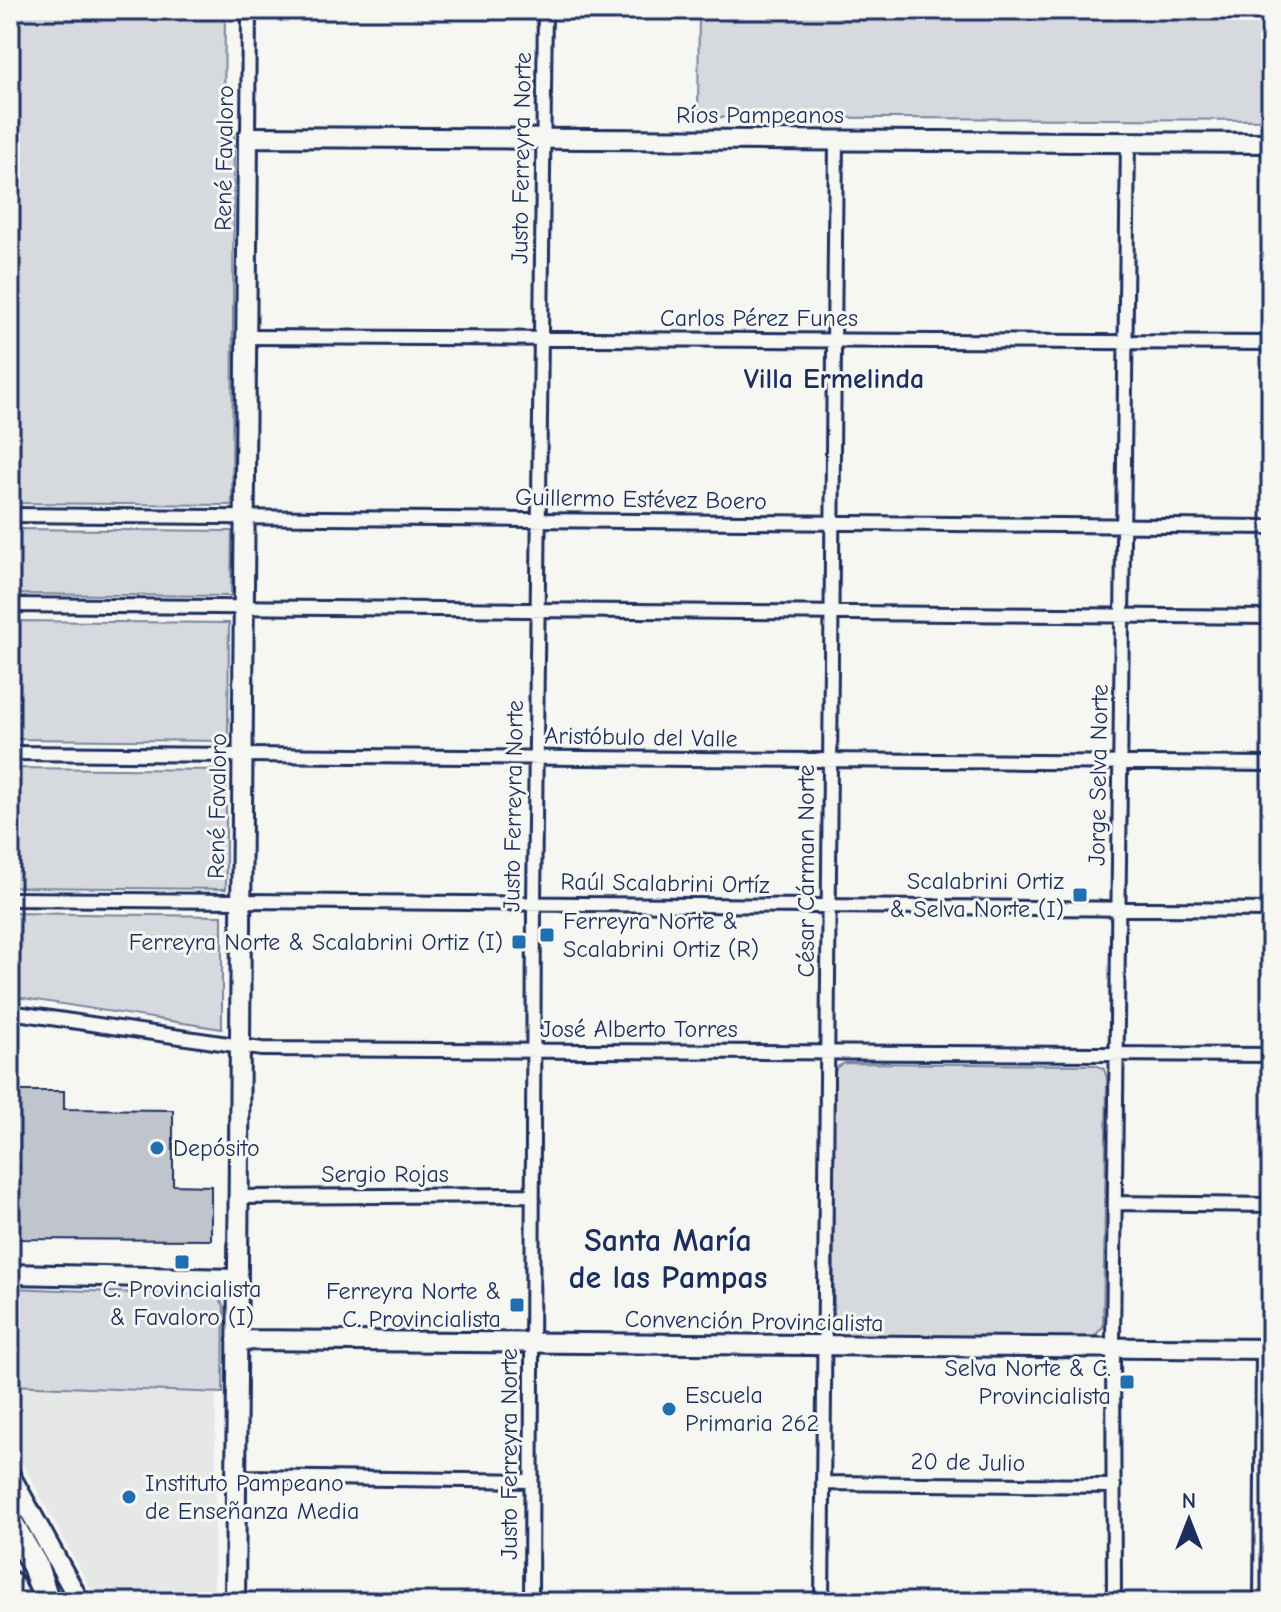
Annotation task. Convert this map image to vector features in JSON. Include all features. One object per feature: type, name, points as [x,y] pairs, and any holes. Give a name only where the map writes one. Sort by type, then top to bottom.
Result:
[{"type":"highway","points":[[10,1522],[35,1566],[47,1602]]},
{"type":"highway","points":[[10,1545],[41,1602]]},
{"type":"highway","points":[[10,1584],[20,1602]]},
{"type":"street","name":"René Favaloro","points":[[235,1602],[249,10]]},
{"type":"street","name":"Justo Ferreyra Norte","points":[[531,1602],[534,903],[545,10]]},
{"type":"street","name":"Ríos Pampeanos","points":[[248,137],[1271,143]]},
{"type":"street","name":"César Cárman Norte","points":[[822,1602],[836,140]]},
{"type":"street","name":"Jorge Selva Norte","points":[[1114,1602],[1113,1348],[1128,141]]},
{"type":"street","name":"Carlos Pérez Funes","points":[[246,337],[1271,343]]},
{"type":"street","name":"Guillermo Estévez Boero","points":[[10,515],[1271,527]]},
{"type":"street","points":[[10,605],[1271,617]]},
{"type":"street","name":"Aristóbulo del Valle","points":[[10,753],[1271,764]]},
{"type":"street","name":"Raúl Scalabrini Ortíz","points":[[10,899],[1271,910]]},
{"type":"street","name":"José Alberto Torres","points":[[10,1012],[239,1046],[533,1051],[1271,1055]]},
{"type":"street","name":"Sergio Rojas","points":[[238,1197],[532,1195]]},
{"type":"street","points":[[1115,1203],[1271,1205]]},
{"type":"street","points":[[10,1274],[237,1279]]},
{"type":"street","name":"Convención Provincialista","points":[[237,1340],[1267,1349]]},
{"type":"street","points":[[1267,1349],[1260,1602],[1271,1597]]},
{"type":"street","points":[[10,1475],[80,1602]]},
{"type":"street","points":[[236,1477],[531,1481]]},
{"type":"street","name":"20 de Julio","points":[[823,1483],[1114,1486]]},
{"type":"shaded area","points":[[10,10],[225,10],[224,124],[234,129],[232,505],[10,503]]},
{"type":"shaded area","points":[[699,10],[1271,10],[1271,120],[698,117]]},
{"type":"shaded area","points":[[10,529],[232,531],[231,596],[10,594]]},
{"type":"shaded area","points":[[10,621],[229,623],[228,741],[10,739]]},
{"type":"shaded area","points":[[10,768],[226,770],[226,889],[10,887]]},
{"type":"shaded area","points":[[10,913],[222,916],[222,1029],[10,996]]},
{"type":"shaded area","points":[[845,1063],[1096,1065],[1104,1069],[1107,1078],[1103,1327],[1093,1338],[844,1335],[834,1331],[833,1075],[837,1067]]},
{"type":"shaded area","points":[[10,1288],[218,1296],[224,1306],[223,1393],[10,1385]]},
{"type":"shaded area","name":"Instituto Pampeano de Enseñanza Media","points":[[10,1385],[216,1393],[214,1602],[98,1602],[10,1441]]},
{"type":"building","points":[[10,1091],[64,1091],[64,1109],[173,1110],[173,1185],[211,1186],[211,1240],[10,1239]]},
{"type":"place","name":"Scalabrini Ortiz & Selva Norte (I)","points":[[1080,895]]},
{"type":"place","name":"Ferreyra Norte & Scalabrini Ortiz (R)","points":[[547,935]]},
{"type":"place","name":"Ferreyra Norte & Scalabrini Ortiz (I)","points":[[519,942]]},
{"type":"place","name":"Depósito","points":[[157,1148]]},
{"type":"place","name":"C. Provincialista & Favaloro (I)","points":[[182,1262]]},
{"type":"place","name":"Ferreyra Norte & C. Provincialista","points":[[517,1305]]},
{"type":"place","name":"Selva Norte & C. Provincialista","points":[[1127,1382]]},
{"type":"place","name":"Escuela Primaria 262","points":[[669,1409]]},
{"type":"place","name":"Instituto Pampeano de Enseñanza Media","points":[[129,1497]]},
{"type":"district","name":"Villa Ermelinda","points":[[834,378]]},
{"type":"district","name":"Santa María de las Pampas","points":[[668,1258]]}]
